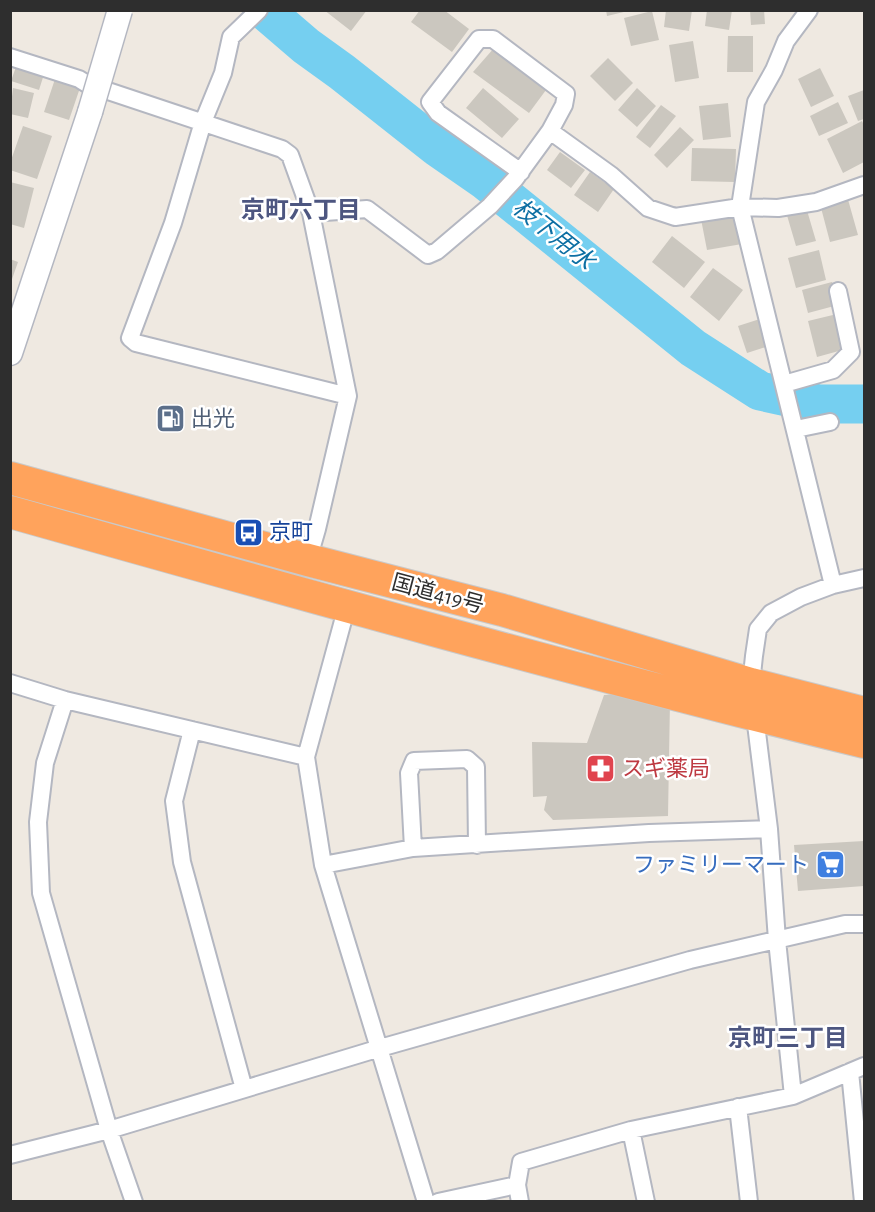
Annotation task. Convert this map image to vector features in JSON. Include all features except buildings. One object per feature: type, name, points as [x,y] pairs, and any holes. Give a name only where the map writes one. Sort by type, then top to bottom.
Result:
[{"type":"highway","name":"国道419号","points":[[10,478],[308,560],[502,610],[752,684],[864,713]]},
{"type":"highway","name":"国道419号","points":[[10,512],[347,606],[864,742]]},
{"type":"street","points":[[10,353],[90,112],[120,10]]},
{"type":"street","points":[[807,11],[786,41],[774,70],[756,102],[740,207],[833,585]]},
{"type":"street","points":[[254,15],[231,36],[223,73],[203,122],[173,223],[130,338],[136,343],[348,396]]},
{"type":"street","points":[[311,213],[367,209],[429,255],[437,251],[490,206],[518,176],[550,131],[564,105],[566,94],[493,39],[479,39],[430,102],[438,113],[518,176]]},
{"type":"street","points":[[10,57],[282,149],[290,155],[311,213],[348,396],[308,560]]},
{"type":"street","points":[[550,131],[610,175],[648,208],[675,217],[740,207],[778,208],[816,202],[864,185]]},
{"type":"street","points":[[784,384],[833,370],[851,352],[838,291]]},
{"type":"street","points":[[795,426],[830,422]]},
{"type":"street","points":[[793,1096],[777,940],[769,829],[752,684],[758,629],[771,613],[801,597],[833,585],[864,578]]},
{"type":"street","points":[[347,606],[306,757],[323,865],[426,1202]]},
{"type":"street","points":[[10,683],[65,700],[306,757]]},
{"type":"street","points":[[65,700],[45,763],[38,822],[40,893],[109,1130],[134,1202]]},
{"type":"street","points":[[192,730],[174,801],[182,862],[244,1089]]},
{"type":"street","points":[[413,848],[409,773],[414,761],[467,759],[476,767],[477,845]]},
{"type":"street","points":[[323,865],[413,848],[649,833],[769,829]]},
{"type":"street","points":[[10,1155],[109,1130],[380,1048],[690,960],[845,924],[864,924]]},
{"type":"street","points":[[520,1202],[517,1185],[521,1162],[631,1130],[793,1096],[857,1069],[863,1202]]},
{"type":"street","points":[[738,1107],[749,1202]]},
{"type":"street","points":[[631,1130],[646,1202]]},
{"type":"street","points":[[438,1202],[517,1185]]},
{"type":"waterway","name":"枝下用水","points":[[264,10],[306,46],[437,147],[486,181],[693,348],[760,391],[819,404],[864,404]]},
{"type":"place","name":"出光","points":[[170,419]]},
{"type":"place","name":"京町","points":[[248,532]]},
{"type":"place","name":"スギ薬局","points":[[601,769]]},
{"type":"place","name":"ファミリーマート","points":[[830,865]]},
{"type":"district","name":"京町六丁目","points":[[301,211]]},
{"type":"district","name":"京町三丁目","points":[[788,1039]]}]
